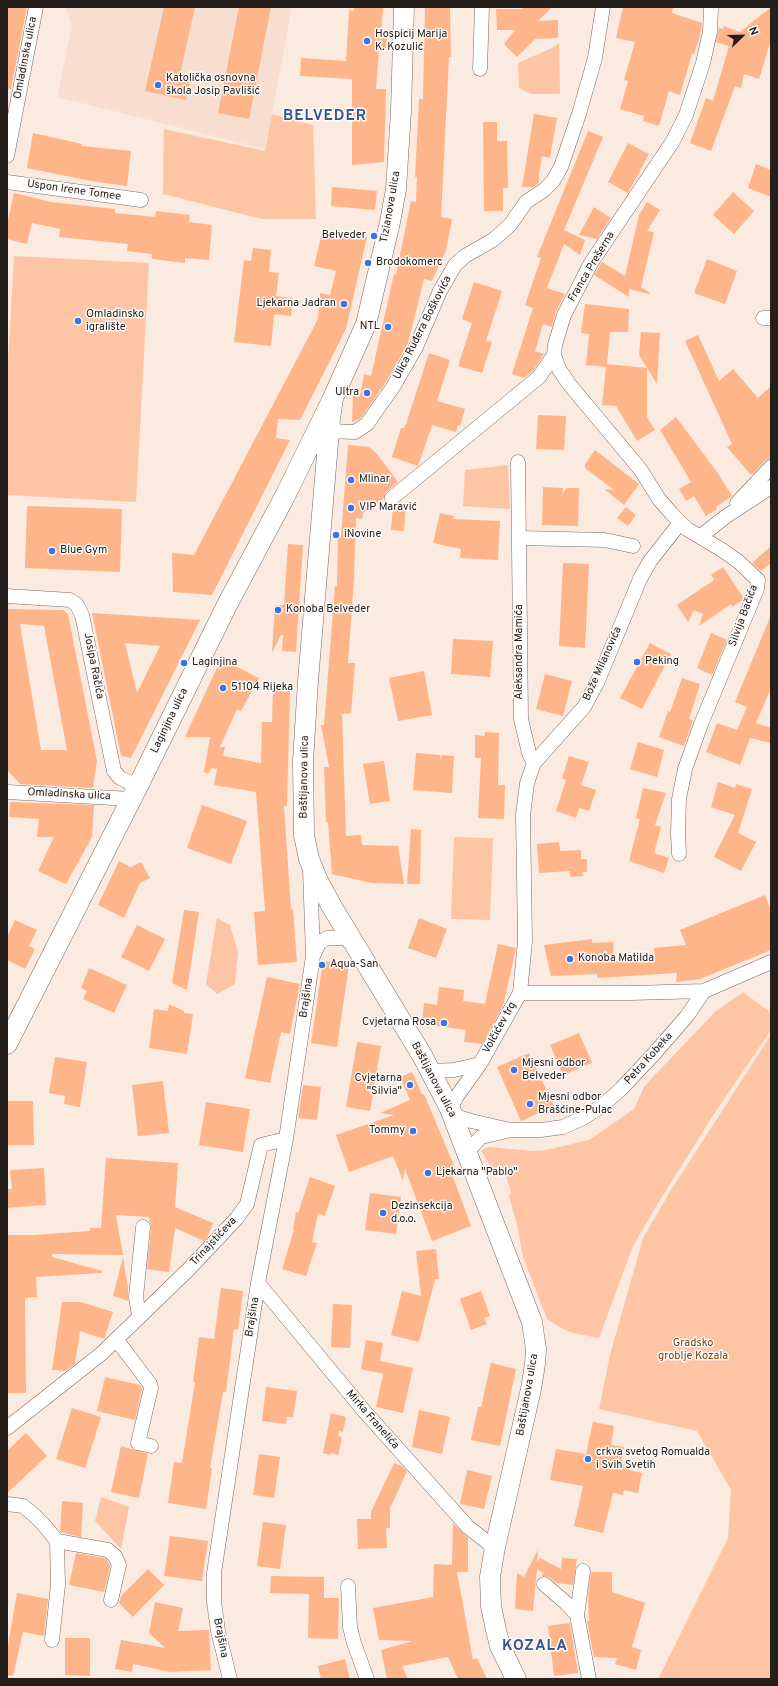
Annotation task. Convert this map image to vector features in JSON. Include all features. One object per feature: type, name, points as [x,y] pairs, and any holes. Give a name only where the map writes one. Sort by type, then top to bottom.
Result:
[{"type":"main road","name":"Tizianova ulica","points":[[333,398],[366,324],[390,222],[396,189],[401,111],[404,7]]},
{"type":"main road","name":"Laginjina ulica","points":[[7,1044],[135,792],[227,605],[297,469],[322,433],[333,398]]},
{"type":"main road","name":"Baštijanova ulica","points":[[322,433],[325,486],[308,681],[303,761],[304,835],[309,858],[318,881],[430,1071],[451,1112],[532,1322],[536,1349],[531,1389],[495,1547],[490,1577],[491,1606],[500,1646],[516,1679]]},
{"type":"main road","points":[[297,469],[306,464],[315,464],[322,471],[325,486]]},
{"type":"street","name":"Omladinska ulica","points":[[7,156],[36,7]]},
{"type":"street","points":[[480,69],[482,7]]},
{"type":"street","name":"Ulica Ruđera Boškovića","points":[[322,433],[355,432],[368,424],[393,387],[416,347],[440,291],[455,265],[465,256],[493,240],[510,225],[526,202],[544,190],[553,181],[561,167],[579,114],[595,58],[603,7]]},
{"type":"street","name":"Franca Prešerna","points":[[392,498],[539,377],[554,355],[555,345],[564,315],[591,263],[673,141],[686,115],[703,63],[710,32],[711,7]]},
{"type":"street","name":"Uspon Irene Tomee","points":[[7,182],[141,200]]},
{"type":"street","name":"Silvija Bačića","points":[[554,355],[559,369],[569,384],[640,469],[659,499],[687,529],[739,562],[758,580],[757,590],[701,724],[685,769],[679,799],[679,854]]},
{"type":"street","name":"Aleksandra Mamića","points":[[518,462],[521,719],[529,753],[534,762]]},
{"type":"street","points":[[736,510],[738,501],[771,467]]},
{"type":"street","points":[[700,536],[771,487]]},
{"type":"street","name":"Bože Milanovića","points":[[520,993],[525,941],[522,815],[528,783],[534,762],[584,707],[598,683],[640,579],[650,561],[680,522]]},
{"type":"street","points":[[520,538],[605,540],[633,546]]},
{"type":"street","name":"Josipa Račića","points":[[7,596],[70,600],[77,605],[82,615],[114,771],[135,792]]},
{"type":"street","name":"Omladinska ulica","points":[[7,792],[135,792]]},
{"type":"street","name":"Brajšina","points":[[230,1679],[218,1631],[214,1602],[214,1573],[258,1283],[286,1139],[313,956],[309,858]]},
{"type":"street","name":"Brajšina","points":[[313,956],[319,943],[327,938],[344,938],[354,944]]},
{"type":"street","points":[[520,993],[704,991],[771,962]]},
{"type":"street","name":"Petra Kobeka","points":[[511,1130],[563,1127],[583,1118],[602,1106],[622,1089],[686,1016],[704,991]]},
{"type":"street","name":"Volčićev trg","points":[[451,1112],[457,1096],[480,1064],[520,993]]},
{"type":"street","name":"Volčićev trg","points":[[430,1071],[454,1070],[480,1064]]},
{"type":"street","points":[[451,1112],[511,1130]]},
{"type":"street","points":[[467,1152],[481,1137],[511,1130]]},
{"type":"street","name":"Trinajstićeva","points":[[7,1428],[72,1377],[116,1339],[188,1270],[237,1218],[247,1204],[261,1145],[286,1139]]},
{"type":"street","points":[[139,1316],[136,1297],[144,1227]]},
{"type":"street","name":"Mirka Franelića","points":[[258,1283],[365,1412],[463,1521],[495,1547]]},
{"type":"street","points":[[116,1339],[150,1384],[151,1388],[138,1443],[151,1446]]},
{"type":"street","points":[[7,1504],[23,1506],[44,1525],[57,1541],[58,1585],[52,1640]]},
{"type":"street","points":[[57,1541],[108,1550],[115,1556],[118,1566],[111,1600]]},
{"type":"street","points":[[583,1571],[577,1615],[589,1679]]},
{"type":"street","points":[[544,1584],[577,1615]]},
{"type":"street","points":[[348,1586],[350,1627],[366,1679]]},
{"type":"shaded area","points":[[66,7],[292,7],[265,149],[57,97],[72,26]]},
{"type":"green space","points":[[559,43],[560,94],[531,94],[519,88],[518,63],[552,48]]},
{"type":"green space","points":[[272,114],[313,125],[316,219],[262,219],[163,194],[164,129],[265,151]]},
{"type":"green space","name":"Omladinsko igralište","points":[[14,256],[149,263],[136,502],[7,495],[7,379]]},
{"type":"green space","points":[[508,465],[510,509],[463,506],[465,470]]},
{"type":"green space","points":[[454,837],[493,838],[490,920],[451,919]]},
{"type":"green space","points":[[217,918],[230,925],[238,952],[235,984],[217,994],[206,984]]},
{"type":"green space","points":[[743,992],[771,1013],[771,1030],[714,1114],[633,1246],[599,1338],[573,1333],[563,1329],[547,1319],[523,1257],[517,1225],[509,1196],[511,1192],[505,1173],[495,1175],[481,1150],[489,1147],[532,1151],[546,1150],[589,1140],[634,1109],[644,1087],[653,1077],[715,1012]]},
{"type":"green space","name":"Gradsko groblje Kozala","points":[[771,1035],[771,1679],[658,1679],[728,1538],[731,1490],[697,1431],[599,1409],[610,1355],[643,1238],[671,1190]]},
{"type":"green space","points":[[101,1497],[129,1507],[121,1549],[95,1521]]},
{"type":"building","points":[[7,7],[27,7],[11,89],[7,89]]},
{"type":"building","points":[[164,7],[195,7],[180,74],[191,76],[186,100],[145,91]]},
{"type":"building","points":[[239,7],[271,7],[249,119],[218,113]]},
{"type":"building","points":[[354,7],[383,7],[381,34],[387,34],[386,49],[379,49],[376,89],[386,89],[384,162],[352,165],[352,79],[300,76],[301,58],[346,61],[349,10],[354,11]]},
{"type":"building","points":[[425,7],[450,7],[451,57],[449,57],[441,217],[452,219],[446,250],[432,281],[424,279],[408,343],[386,382],[361,418],[352,422],[353,394],[360,396],[364,374],[371,376],[394,274],[396,275],[411,201],[416,202],[417,177],[415,177],[419,99],[423,99]]},
{"type":"building","points":[[524,7],[552,7],[538,21],[558,20],[558,38],[535,39],[517,57],[504,44],[515,30],[497,30],[496,9],[522,9]]},
{"type":"building","points":[[623,7],[673,7],[672,13],[702,23],[700,36],[694,54],[692,54],[680,95],[669,91],[659,126],[643,121],[644,116],[620,109],[628,81],[624,80],[635,42],[616,38]]},
{"type":"building","points":[[771,7],[771,40],[759,79],[744,74],[741,88],[735,86],[711,151],[690,143],[706,98],[713,101],[729,46],[716,42],[719,28],[723,29],[724,26],[740,32]]},
{"type":"building","points":[[534,114],[557,118],[550,158],[542,156],[539,183],[533,187],[522,187]]},
{"type":"building","points":[[483,122],[497,122],[497,141],[507,141],[508,188],[503,188],[503,211],[484,211]]},
{"type":"building","points":[[588,131],[603,137],[564,230],[585,240],[580,255],[564,244],[547,288],[565,294],[556,311],[552,327],[543,324],[535,351],[544,354],[533,371],[524,378],[512,374],[533,308],[525,305],[541,258],[537,257]]},
{"type":"building","points":[[33,133],[82,144],[82,146],[131,151],[127,186],[91,181],[27,168]]},
{"type":"building","points":[[628,143],[649,154],[628,193],[608,182]]},
{"type":"building","points":[[756,164],[771,170],[771,197],[748,188]]},
{"type":"building","points":[[332,187],[377,191],[375,210],[331,206]]},
{"type":"building","points":[[733,192],[754,211],[734,234],[713,215]]},
{"type":"building","points":[[14,193],[51,202],[115,209],[115,213],[155,217],[156,211],[190,215],[189,222],[212,225],[209,260],[185,258],[185,263],[152,259],[152,254],[127,251],[128,244],[59,237],[60,229],[32,223],[27,244],[7,239],[7,224]]},
{"type":"building","points":[[647,202],[660,210],[647,231],[654,232],[641,287],[650,293],[629,289],[629,297],[594,275],[602,262],[625,276],[639,215]]},
{"type":"building","points":[[594,207],[611,218],[597,239],[579,235]]},
{"type":"building","points":[[345,232],[367,237],[346,329],[300,420],[278,419],[276,438],[290,440],[212,595],[173,592],[172,553],[194,555],[318,319],[320,293],[330,295],[336,271],[314,266],[322,233],[343,238]]},
{"type":"building","points":[[253,248],[271,250],[269,272],[279,273],[276,296],[293,298],[291,316],[274,314],[271,346],[234,342],[244,260],[251,261]]},
{"type":"building","points":[[707,259],[737,271],[725,304],[694,293]]},
{"type":"building","points":[[474,282],[502,291],[486,341],[492,342],[482,373],[458,366],[472,323],[462,319]]},
{"type":"building","points":[[585,304],[629,309],[628,332],[610,332],[607,364],[647,368],[647,417],[655,430],[637,441],[616,406],[602,405],[606,367],[586,365],[589,334],[581,333]]},
{"type":"building","points":[[641,332],[660,333],[657,384],[639,355]]},
{"type":"building","points":[[698,335],[719,381],[733,369],[758,398],[771,386],[771,459],[765,461],[753,474],[750,474],[727,447],[732,444],[685,341]]},
{"type":"building","points":[[429,353],[450,360],[437,401],[465,409],[460,426],[458,425],[456,432],[432,425],[418,466],[392,457],[401,428],[404,428],[406,424]]},
{"type":"building","points":[[538,415],[566,416],[564,450],[536,449]]},
{"type":"building","points":[[676,417],[717,472],[732,496],[706,516],[694,496],[686,501],[679,489],[691,482],[660,430]]},
{"type":"building","points":[[348,445],[369,447],[378,455],[398,482],[386,492],[384,498],[363,513],[362,519],[356,518],[354,579],[348,663],[355,663],[351,713],[342,714],[346,836],[361,835],[362,845],[398,846],[404,884],[372,883],[332,874],[328,822],[326,822],[324,767],[329,767],[321,725],[324,725],[335,586],[337,586],[338,536],[341,536]]},
{"type":"building","points":[[595,450],[639,484],[624,505],[604,489],[614,490],[585,468],[585,464]]},
{"type":"building","points":[[543,487],[563,488],[562,494],[567,488],[579,488],[578,526],[542,525]]},
{"type":"building","points":[[406,504],[404,531],[391,530],[393,506]]},
{"type":"building","points":[[27,506],[122,509],[120,572],[25,568]]},
{"type":"building","points":[[626,507],[636,515],[628,526],[617,518]]},
{"type":"building","points":[[440,513],[454,516],[453,519],[500,521],[498,560],[460,558],[461,549],[433,543]]},
{"type":"building","points":[[288,544],[303,545],[296,652],[282,651],[283,635],[281,635],[272,653],[275,605],[284,605]]},
{"type":"building","points":[[771,546],[771,563],[761,571],[752,563]]},
{"type":"building","points":[[563,563],[589,564],[585,648],[559,646]]},
{"type":"building","points":[[723,567],[744,599],[732,607],[731,604],[699,626],[703,614],[694,610],[688,622],[677,605],[714,580],[711,575]]},
{"type":"building","points":[[7,609],[63,610],[68,614],[97,761],[93,788],[20,784],[8,771]],"holes":[[[20,624],[44,626],[67,750],[41,750]]]},
{"type":"building","points":[[92,613],[200,620],[131,758],[121,756]],"holes":[[[125,643],[160,646],[137,693]]]},
{"type":"building","points":[[771,615],[771,688],[756,723],[771,728],[771,743],[750,738],[740,765],[706,752],[717,723],[737,730],[747,707],[735,702]]},
{"type":"building","points":[[711,633],[727,640],[712,675],[697,668]]},
{"type":"building","points":[[453,639],[493,641],[490,677],[451,674]]},
{"type":"building","points":[[650,643],[671,654],[642,709],[620,698]]},
{"type":"building","points":[[221,659],[259,678],[241,711],[237,709],[220,747],[225,747],[223,756],[261,763],[262,722],[272,722],[273,690],[290,690],[287,806],[284,806],[291,910],[293,909],[297,962],[258,965],[254,912],[265,911],[256,792],[214,785],[217,769],[211,768],[208,774],[204,772],[210,737],[185,737]]},
{"type":"building","points":[[424,671],[432,715],[398,721],[389,678]]},
{"type":"building","points":[[545,674],[572,681],[563,716],[536,709]]},
{"type":"building","points":[[682,678],[700,684],[689,719],[693,720],[684,746],[659,737]]},
{"type":"building","points":[[485,732],[499,733],[498,785],[505,785],[504,819],[478,818],[481,758],[475,758],[475,735],[485,736]]},
{"type":"building","points":[[638,742],[664,750],[657,777],[630,769]]},
{"type":"building","points":[[416,753],[440,755],[441,760],[442,755],[454,756],[452,793],[413,790]]},
{"type":"building","points":[[569,756],[589,762],[581,785],[596,790],[589,811],[579,808],[576,818],[556,811],[566,780],[562,778]]},
{"type":"building","points":[[384,761],[390,801],[370,804],[363,764]]},
{"type":"building","points":[[718,782],[735,788],[736,784],[752,789],[738,833],[756,842],[741,871],[714,857],[735,815],[711,807]]},
{"type":"building","points":[[643,788],[666,793],[655,825],[661,827],[654,853],[669,858],[664,873],[629,861],[640,819],[636,818]]},
{"type":"building","points":[[10,802],[94,805],[92,837],[66,884],[38,871],[54,837],[37,837],[39,819],[9,817]]},
{"type":"building","points":[[202,805],[247,821],[231,864],[187,848]]},
{"type":"building","points":[[411,829],[421,830],[420,884],[407,884]]},
{"type":"building","points":[[559,842],[560,851],[581,850],[581,859],[587,859],[587,872],[582,872],[583,876],[570,877],[570,871],[539,873],[537,844]]},
{"type":"building","points":[[119,861],[131,867],[141,862],[150,878],[140,883],[124,918],[98,905]]},
{"type":"building","points":[[765,895],[771,911],[771,950],[700,979],[676,982],[677,973],[597,978],[597,974],[551,976],[544,945],[592,939],[592,943],[613,942],[614,961],[655,959],[654,948],[686,945],[680,930]]},
{"type":"building","points":[[184,910],[199,912],[187,990],[172,983]]},
{"type":"building","points":[[419,918],[447,929],[436,958],[408,948]]},
{"type":"building","points":[[15,920],[37,930],[29,946],[35,949],[25,969],[7,960],[7,937]]},
{"type":"building","points":[[137,925],[165,939],[149,971],[121,957]]},
{"type":"building","points":[[498,944],[516,948],[503,1006],[482,1044],[464,1042],[466,1030],[422,1024],[424,1003],[437,1005],[439,987],[464,990],[463,1001],[485,1004]]},
{"type":"building","points":[[323,961],[349,965],[337,1047],[311,1043]]},
{"type":"building","points":[[89,968],[127,985],[114,1013],[83,999],[87,991],[81,988]]},
{"type":"building","points":[[267,977],[300,984],[290,1034],[281,1032],[270,1083],[245,1078]]},
{"type":"building","points":[[169,1004],[184,1011],[184,1013],[193,1014],[187,1054],[149,1048],[154,1009],[168,1011]]},
{"type":"building","points":[[579,1033],[592,1063],[563,1075],[550,1045]]},
{"type":"building","points":[[357,1042],[381,1046],[370,1111],[346,1107]]},
{"type":"building","points":[[529,1053],[554,1106],[521,1121],[497,1067]]},
{"type":"building","points":[[55,1057],[87,1062],[80,1107],[64,1104],[65,1096],[49,1093]]},
{"type":"building","points":[[412,1072],[422,1094],[424,1094],[458,1175],[453,1177],[471,1226],[432,1241],[405,1169],[403,1181],[393,1156],[349,1172],[336,1135],[394,1115],[380,1113],[410,1100],[400,1077]]},
{"type":"building","points":[[163,1081],[169,1133],[138,1136],[132,1085]]},
{"type":"building","points":[[303,1085],[321,1087],[317,1120],[298,1118]]},
{"type":"building","points":[[7,1101],[33,1101],[34,1145],[7,1145]]},
{"type":"building","points":[[206,1102],[250,1109],[243,1152],[199,1145]]},
{"type":"building","points":[[106,1158],[178,1163],[175,1207],[213,1223],[207,1238],[204,1241],[175,1228],[169,1272],[147,1269],[151,1228],[149,1217],[116,1215],[123,1255],[52,1254],[52,1257],[102,1271],[102,1273],[36,1277],[37,1297],[25,1298],[26,1393],[7,1393],[7,1235],[33,1235],[90,1231],[90,1228],[101,1228]]},
{"type":"building","points":[[44,1168],[46,1205],[7,1208],[7,1189],[12,1189],[10,1170]]},
{"type":"building","points":[[310,1177],[335,1186],[325,1216],[318,1213],[312,1242],[317,1243],[306,1276],[282,1269],[294,1230],[296,1212],[298,1213]]},
{"type":"building","name":"Dezinsekcija d.o.o.","points":[[370,1193],[401,1197],[396,1234],[365,1230]]},
{"type":"building","points":[[436,1249],[439,1279],[435,1279],[419,1342],[391,1335],[402,1291],[421,1296],[416,1251]]},
{"type":"building","points":[[123,1257],[128,1287],[128,1301],[113,1296]]},
{"type":"building","points":[[221,1288],[243,1291],[238,1330],[234,1329],[226,1392],[223,1392],[210,1468],[212,1468],[206,1509],[168,1503],[174,1462],[182,1463],[195,1382],[193,1382],[199,1337],[214,1339]]},
{"type":"building","points":[[481,1291],[490,1316],[484,1318],[487,1324],[471,1330],[460,1299]]},
{"type":"building","points":[[62,1302],[81,1302],[113,1312],[104,1339],[80,1331],[75,1364],[65,1371],[52,1370]]},
{"type":"building","points":[[333,1304],[352,1305],[350,1348],[331,1347]]},
{"type":"building","points":[[366,1340],[383,1343],[380,1361],[413,1368],[403,1413],[376,1407],[383,1374],[361,1369]]},
{"type":"building","points":[[491,1363],[516,1369],[500,1446],[471,1440],[478,1407],[481,1407]]},
{"type":"building","points":[[105,1377],[140,1385],[142,1388],[135,1420],[97,1411]]},
{"type":"building","points":[[266,1387],[297,1391],[293,1417],[287,1417],[286,1424],[262,1421]]},
{"type":"building","points":[[72,1408],[101,1417],[85,1468],[56,1459]]},
{"type":"building","points":[[419,1410],[450,1417],[442,1454],[412,1447]]},
{"type":"building","points":[[331,1413],[346,1417],[343,1432],[339,1431],[338,1435],[342,1438],[338,1455],[323,1453]]},
{"type":"building","name":"crkva svetog Romualda i Svih Svetih","points":[[593,1422],[614,1426],[611,1445],[624,1447],[621,1464],[630,1465],[629,1470],[642,1473],[638,1493],[624,1490],[623,1495],[613,1493],[603,1533],[574,1526],[583,1486],[550,1480],[556,1449],[586,1454]]},
{"type":"building","points":[[26,1433],[47,1456],[7,1493],[7,1451]]},
{"type":"building","points":[[121,1446],[148,1454],[139,1498],[111,1492]]},
{"type":"building","points":[[259,1454],[280,1457],[274,1498],[253,1495]]},
{"type":"building","points":[[394,1463],[402,1466],[407,1471],[390,1508],[390,1528],[386,1528],[387,1548],[358,1549],[357,1519],[371,1519],[371,1512]]},
{"type":"building","points":[[467,1470],[492,1476],[484,1509],[460,1504]]},
{"type":"building","points":[[62,1501],[83,1503],[81,1537],[60,1532]]},
{"type":"building","points":[[263,1522],[286,1525],[280,1569],[257,1566]]},
{"type":"building","points":[[453,1523],[468,1538],[468,1572],[457,1572],[473,1660],[477,1658],[487,1679],[458,1679],[448,1657],[402,1666],[408,1679],[387,1679],[381,1650],[413,1641],[379,1640],[373,1608],[433,1597],[434,1564],[452,1565]]},
{"type":"building","points":[[170,1536],[208,1541],[202,1581],[164,1576]]},
{"type":"building","points":[[538,1550],[537,1562],[540,1558],[561,1569],[562,1558],[577,1559],[573,1585],[556,1583],[549,1577],[542,1576],[542,1574],[545,1574],[537,1569],[533,1611],[515,1609],[517,1573],[524,1577]]},
{"type":"building","points":[[76,1553],[104,1558],[108,1561],[110,1566],[104,1592],[69,1585]]},
{"type":"building","points":[[148,1569],[164,1585],[133,1617],[119,1603],[121,1596]]},
{"type":"building","points":[[591,1572],[612,1572],[612,1592],[645,1603],[632,1647],[641,1650],[636,1670],[615,1664],[617,1658],[594,1657],[587,1621],[589,1621],[588,1596]]},
{"type":"building","points":[[271,1576],[324,1577],[324,1598],[339,1598],[338,1639],[308,1638],[309,1594],[270,1593]]},
{"type":"building","points":[[17,1593],[48,1599],[44,1636],[23,1632],[13,1676],[7,1675],[7,1651]]},
{"type":"building","points":[[155,1602],[183,1608],[178,1631],[209,1630],[211,1670],[170,1672],[133,1664],[132,1672],[115,1669],[121,1640],[165,1648],[149,1633]]},
{"type":"building","points":[[570,1623],[578,1673],[554,1676],[548,1626]]},
{"type":"building","points":[[65,1638],[90,1638],[90,1676],[65,1675]]},
{"type":"building","points":[[345,1659],[350,1679],[321,1679],[318,1666]]},
{"type":"place","name":"Hospicij Marija K. Kozulić","points":[[367,41]]},
{"type":"place","name":"Katolička osnovna škola Josip Pavlišić","points":[[158,85]]},
{"type":"place","name":"Belveder","points":[[374,236]]},
{"type":"place","name":"Brodokomerc","points":[[368,263]]},
{"type":"place","name":"Ljekarna Jadran","points":[[344,304]]},
{"type":"place","name":"Omladinsko igralište","points":[[78,321]]},
{"type":"place","name":"NTL","points":[[388,327]]},
{"type":"place","name":"Ultra","points":[[367,393]]},
{"type":"place","name":"Mlinar","points":[[351,480]]},
{"type":"place","name":"VIP Maravić","points":[[351,508]]},
{"type":"place","name":"iNovine","points":[[336,535]]},
{"type":"place","name":"Blue Gym","points":[[52,551]]},
{"type":"place","name":"Konoba Belveder","points":[[278,610]]},
{"type":"place","name":"Peking","points":[[637,662]]},
{"type":"place","name":"Laginjina","points":[[184,663]]},
{"type":"place","name":"51104 Rijeka","points":[[223,688]]},
{"type":"place","name":"Konoba Matilda","points":[[570,959]]},
{"type":"place","name":"Aqua-San","points":[[322,965]]},
{"type":"place","name":"Cvjetarna Rosa","points":[[444,1023]]},
{"type":"place","name":"Mjesni odbor Belveder","points":[[514,1070]]},
{"type":"place","name":"Cvjetarna \"Silvia\"","points":[[410,1085]]},
{"type":"place","name":"Mjesni odbor Brašćine-Pulac","points":[[530,1104]]},
{"type":"place","name":"Tommy","points":[[413,1131]]},
{"type":"place","name":"Ljekarna \"Pablo\"","points":[[428,1173]]},
{"type":"place","name":"Dezinsekcija d.o.o.","points":[[383,1213]]},
{"type":"place","name":"crkva svetog Romualda i Svih Svetih","points":[[588,1459]]},
{"type":"district","name":"BELVEDER","points":[[325,117]]},
{"type":"district","name":"KOZALA","points":[[535,1647]]}]
